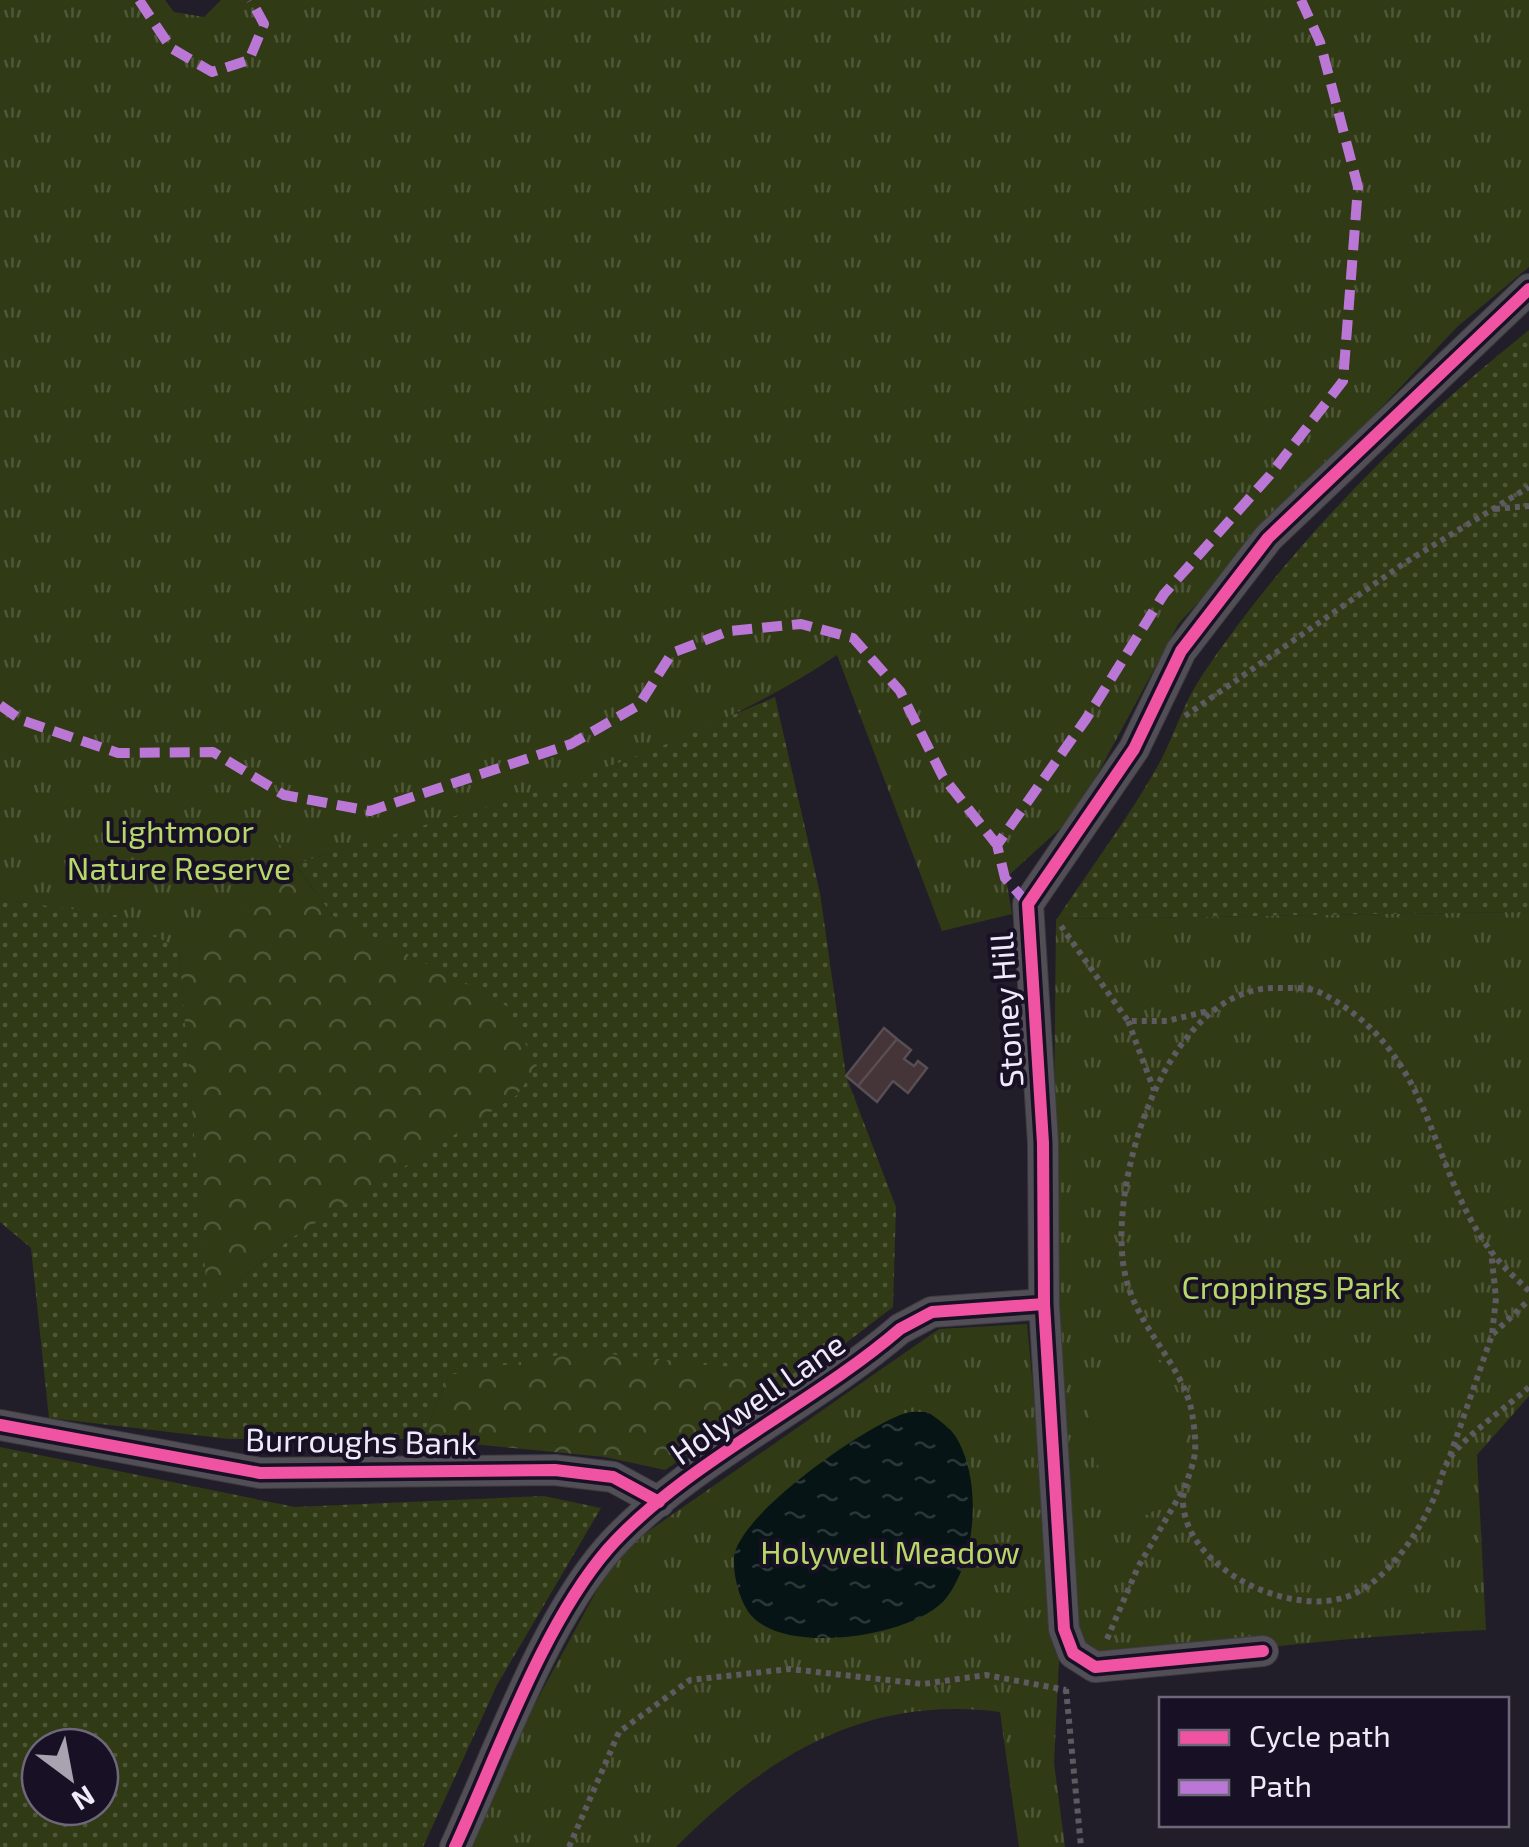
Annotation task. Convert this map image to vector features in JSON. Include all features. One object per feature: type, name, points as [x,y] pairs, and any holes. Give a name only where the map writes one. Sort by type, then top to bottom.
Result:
[{"type":"street","name":"Stoney Hill","points":[[1084,1660],[1064,1629],[1044,1304],[1043,1144],[1028,904],[1134,748],[1181,652],[1268,538],[1529,289]]},
{"type":"street","name":"Holywell Lane","points":[[455,1847],[556,1628],[607,1550],[660,1502],[900,1329],[932,1312],[1044,1304]]},
{"type":"street","name":"Burroughs Bank","points":[[0,1426],[260,1473],[574,1472],[613,1477],[660,1502]]},
{"type":"street","points":[[1084,1660],[1264,1650]]},
{"type":"path","points":[[1179,719],[1406,562],[1529,486]]},
{"type":"path","points":[[1491,510],[1529,506]]},
{"type":"path","points":[[1028,904],[1056,919],[1110,1001],[1128,1021],[1154,1091]]},
{"type":"path","points":[[1128,1021],[1167,1021],[1209,1011],[1264,987],[1316,990],[1374,1028],[1413,1084],[1468,1210],[1491,1250],[1529,1291]]},
{"type":"path","points":[[1209,1011],[1154,1091],[1124,1184],[1122,1263],[1140,1322],[1167,1358],[1191,1409],[1195,1452],[1183,1501],[1190,1533],[1209,1555],[1273,1596],[1314,1604],[1351,1595],[1387,1569],[1422,1525],[1450,1458],[1492,1334],[1496,1298],[1491,1250]]},
{"type":"path","points":[[1492,1334],[1529,1300]]},
{"type":"path","points":[[1450,1458],[1529,1386]]},
{"type":"path","points":[[1080,1847],[1066,1690],[1186,1484]]},
{"type":"path","points":[[569,1847],[619,1732],[690,1680],[790,1669],[922,1684],[986,1675],[1066,1690]]},
{"type":"green space","name":"Lightmoor Nature Reserve","points":[[0,0],[165,0],[174,12],[204,17],[221,0],[1529,0],[1529,267],[1457,327],[1179,623],[1076,814],[1006,878],[1012,914],[942,931],[837,655],[775,693],[711,725],[505,801],[295,864],[273,836],[278,859],[258,902],[179,950],[123,916],[0,899]]},
{"type":"green space","points":[[1529,330],[1529,912],[1057,919],[1149,780],[1201,677],[1272,582],[1395,448]]},
{"type":"green space","points":[[775,697],[820,893],[846,1076],[896,1207],[893,1307],[778,1395],[760,1370],[449,1375],[422,1439],[229,1439],[49,1418],[31,1248],[0,1222],[0,899],[123,916],[179,950],[209,1304],[290,1239],[398,951],[333,916],[295,864],[628,759]]},
{"type":"green space","name":"Lightmoor Nature Reserve","points":[[0,737],[81,760],[272,833],[333,916],[505,1004],[537,1066],[517,1095],[290,1239],[208,1305],[179,950],[123,916],[0,899]]},
{"type":"green space","name":"Croppings Park","points":[[1529,912],[1529,1396],[1477,1455],[1486,1630],[1100,1663],[1078,1650],[1052,1309],[1056,919]]},
{"type":"green space","name":"Holywell Meadow","points":[[1027,1324],[1059,1661],[1054,1763],[1065,1847],[1019,1847],[1000,1712],[951,1709],[906,1713],[863,1723],[822,1739],[747,1785],[676,1847],[457,1847],[617,1553],[939,1329]]},
{"type":"green space","points":[[1134,1345],[1153,1356],[1169,1375],[1184,1425],[1184,1452],[1178,1477],[1166,1499],[1147,1515],[1113,1491],[1101,1473],[1090,1431],[1090,1408],[1102,1367],[1112,1356]]},
{"type":"green space","points":[[582,1351],[760,1370],[778,1395],[665,1470],[605,1457],[422,1439],[449,1375]]},
{"type":"green space","points":[[0,1447],[295,1507],[544,1496],[601,1508],[497,1685],[423,1847],[0,1847]]},
{"type":"water","points":[[928,1412],[956,1437],[970,1475],[970,1540],[965,1561],[947,1597],[931,1611],[907,1623],[845,1637],[785,1634],[761,1624],[743,1602],[734,1563],[741,1539],[757,1518],[835,1452],[887,1421],[906,1413]]},
{"type":"building","points":[[884,1028],[897,1039],[858,1086],[846,1076]]},
{"type":"building","points":[[897,1039],[911,1050],[904,1059],[914,1066],[918,1061],[927,1068],[908,1093],[893,1081],[877,1102],[858,1086]]},
{"type":"marked path","points":[[139,0],[171,48],[212,72],[249,60],[264,24],[251,0]]},
{"type":"marked path","points":[[1028,904],[1005,878],[997,845],[1086,719],[1164,594],[1270,475],[1343,381],[1358,187],[1320,42],[1301,0]]},
{"type":"marked path","points":[[0,705],[21,720],[118,753],[213,752],[284,795],[370,811],[571,744],[639,705],[672,653],[729,631],[801,624],[853,638],[900,691],[943,777],[997,845]]},
{"type":"cycle path","points":[[1263,1651],[1095,1667],[1073,1653],[1064,1629],[1044,1304],[1043,1143],[1028,904],[1134,749],[1181,651],[1268,538],[1529,289]]},
{"type":"cycle path","points":[[455,1847],[523,1692],[563,1614],[608,1549],[638,1518],[710,1462],[900,1329],[932,1312],[1044,1304]]},
{"type":"cycle path","points":[[0,1425],[260,1473],[555,1470],[613,1477],[659,1502]]}]
